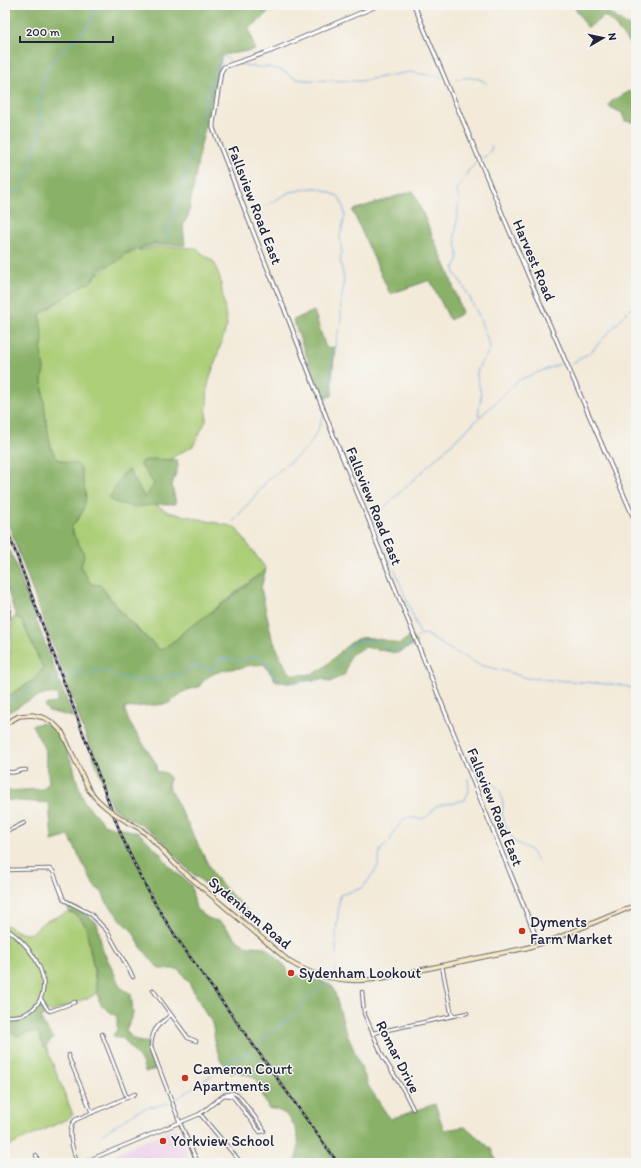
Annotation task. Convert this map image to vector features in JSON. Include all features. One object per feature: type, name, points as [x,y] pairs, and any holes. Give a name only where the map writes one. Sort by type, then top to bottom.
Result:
[{"type":"main road","name":"Sydenham Road","points":[[5,724],[24,715],[45,718],[53,723],[62,732],[90,790],[102,805],[150,837],[179,868],[290,962],[300,969],[334,979],[364,981],[526,948],[554,939],[636,905]]},
{"type":"street","name":"Fallsview Road East","points":[[379,5],[271,51],[224,68],[221,72],[213,124],[214,133],[336,442],[539,944]]},
{"type":"street","name":"Harvest Road","points":[[414,5],[535,292],[636,523]]},
{"type":"street","points":[[5,591],[9,606],[5,670]]},
{"type":"street","points":[[5,770],[13,773],[26,770]]},
{"type":"street","points":[[5,830],[10,830],[24,823]]},
{"type":"street","points":[[5,870],[50,869],[53,871],[64,900],[91,914],[107,930],[133,977]]},
{"type":"street","points":[[5,928],[19,938],[26,946],[40,968],[43,978],[43,993],[41,999],[32,1010],[27,1013],[5,1016]]},
{"type":"street","points":[[442,966],[452,1016]]},
{"type":"street","points":[[153,990],[188,1038],[196,1041]]},
{"type":"street","name":"Romar Drive","points":[[362,992],[364,1013],[383,1057],[413,1109]]},
{"type":"street","points":[[41,999],[50,1011],[75,1002]]},
{"type":"street","points":[[373,1033],[467,1014]]},
{"type":"street","points":[[171,1015],[161,1022],[155,1029],[151,1047],[180,1123],[198,1163]]},
{"type":"street","points":[[102,1034],[127,1098]]},
{"type":"street","points":[[69,1055],[92,1113]]},
{"type":"street","points":[[82,1163],[200,1114],[224,1096],[234,1093],[239,1096],[264,1131],[260,1132],[232,1096],[224,1096]]},
{"type":"street","points":[[77,1163],[70,1133],[71,1124],[75,1120],[135,1094]]},
{"type":"street","points":[[200,1114],[238,1159],[239,1163]]},
{"type":"street","points":[[36,1155],[39,1163]]},
{"type":"shaded area","name":"Yorkview School","points":[[176,1129],[191,1163],[119,1163],[115,1153]]},
{"type":"green space","points":[[5,5],[276,5],[249,29],[255,50],[222,55],[201,145],[188,216],[183,225],[185,245],[156,244],[128,252],[119,261],[101,269],[90,282],[42,312],[40,315],[43,340],[41,351],[44,369],[42,379],[45,415],[51,448],[56,458],[64,462],[77,464],[81,468],[84,484],[86,497],[85,503],[82,513],[72,526],[73,534],[84,555],[81,567],[91,584],[100,585],[120,611],[157,648],[161,650],[178,638],[183,632],[236,594],[266,569],[261,588],[272,638],[285,666],[292,675],[311,674],[317,672],[328,664],[345,647],[357,639],[378,639],[399,644],[411,636],[417,643],[397,653],[365,647],[350,655],[345,674],[330,682],[323,679],[289,683],[276,681],[264,664],[245,666],[243,668],[229,669],[213,674],[209,676],[199,687],[185,691],[166,704],[124,708],[129,722],[157,765],[156,771],[166,773],[170,779],[168,785],[214,876],[248,912],[245,916],[187,869],[154,833],[112,808],[5,515]]},
{"type":"green space","points":[[573,5],[597,5],[625,24],[636,28],[636,45],[629,43],[613,23],[606,17],[603,17],[587,27]]},
{"type":"green space","points":[[636,88],[636,121],[625,121],[622,113],[608,106],[613,100]]},
{"type":"green space","points":[[413,191],[449,274],[462,313],[450,320],[430,280],[390,294],[353,212],[353,210]]},
{"type":"green space","points":[[158,246],[195,248],[214,262],[220,278],[227,325],[208,384],[206,421],[193,446],[173,457],[149,501],[168,512],[235,527],[266,569],[161,651],[127,619],[100,585],[91,584],[81,567],[72,526],[80,517],[81,468],[56,458],[50,441],[46,423],[41,363],[40,315],[125,254]]},
{"type":"green space","points":[[314,311],[326,348],[335,347],[332,396],[322,397],[293,320]]},
{"type":"green space","points":[[154,459],[177,460],[178,466],[172,485],[176,504],[134,507],[114,502],[109,499],[122,475],[129,470],[145,498],[154,484],[140,464],[142,461]]},
{"type":"green space","points":[[5,543],[14,560],[73,717],[48,711],[45,707],[45,705],[56,703],[58,699],[57,694],[37,697],[5,715],[5,698],[35,679],[43,668],[22,621],[16,617],[5,581]]},
{"type":"green space","points":[[16,617],[22,621],[43,668],[35,679],[5,698],[13,618]]},
{"type":"green space","points":[[43,723],[57,730],[73,765],[84,802],[104,824],[139,833],[159,852],[170,867],[191,885],[196,909],[208,918],[220,922],[239,942],[248,946],[266,947],[286,967],[289,974],[319,980],[332,986],[344,1026],[369,1087],[390,1119],[435,1104],[444,1130],[464,1127],[467,1128],[491,1149],[498,1163],[294,1163],[298,1151],[298,1138],[294,1125],[282,1112],[268,1108],[254,1077],[235,1071],[232,1074],[219,1058],[212,1023],[188,981],[178,969],[159,969],[141,947],[133,932],[106,902],[103,893],[94,886],[69,836],[52,841],[49,803],[5,800],[5,791],[43,789],[49,782],[45,750],[32,725]]},
{"type":"green space","points":[[69,905],[81,910],[97,923],[103,951],[120,987],[131,994],[133,1013],[126,1030],[135,1040],[148,1042],[148,1048],[156,1069],[145,1072],[142,1062],[123,1038],[117,1038],[113,1035],[117,1030],[117,1017],[102,1006],[99,1000],[86,928],[84,922],[76,914],[70,912],[68,909]]},
{"type":"green space","points":[[68,912],[75,914],[86,926],[97,989],[95,994],[92,996],[51,1012],[47,1010],[38,1012],[39,1029],[73,1115],[5,1148],[5,924],[20,933],[28,934],[37,930],[39,925]]},
{"type":"green space","points":[[42,1004],[47,1012],[41,1019],[53,1039],[44,1048],[38,1032],[30,1032],[18,1036],[5,1029],[5,1018],[16,1020],[21,1019]]},
{"type":"waterway","points":[[5,203],[10,193],[15,193],[21,189],[25,174],[32,169],[32,156],[40,126],[39,101],[46,70],[53,60],[87,27],[94,12],[101,5]]},
{"type":"waterway","points":[[631,5],[636,8]]},
{"type":"waterway","points":[[167,239],[211,82],[222,55],[233,63]]},
{"type":"waterway","points":[[238,64],[255,67],[269,67],[281,70],[297,79],[305,80],[360,81],[409,72],[441,77]]},
{"type":"waterway","points":[[455,79],[475,78],[486,83]]},
{"type":"waterway","points":[[483,158],[489,154],[492,146]]},
{"type":"waterway","points":[[477,162],[469,170],[457,192],[459,199],[455,238],[458,260],[454,268],[455,274],[463,285],[478,314],[490,347],[477,372],[481,396],[479,409],[480,417]]},
{"type":"waterway","points":[[265,206],[290,192],[312,188],[319,188],[338,196],[343,205],[345,216],[340,237],[342,252],[340,259],[344,279],[341,299],[341,319],[331,365],[332,367],[325,409]]},
{"type":"waterway","points":[[571,364],[591,352],[629,310],[636,307]]},
{"type":"waterway","points":[[420,634],[374,517],[519,380],[560,364]]},
{"type":"waterway","points":[[233,522],[268,480],[308,447],[318,430],[324,414]]},
{"type":"waterway","points":[[417,638],[420,635],[425,634],[480,665],[527,678],[621,685],[636,689]]},
{"type":"waterway","points":[[5,704],[27,691],[56,678],[78,672],[87,675],[93,672],[105,671],[119,677],[137,680],[154,680],[162,679],[172,674],[179,675],[194,666],[200,666],[206,669],[213,668],[219,665],[220,658],[240,661],[249,657],[257,656],[269,665],[273,675],[285,683],[323,679],[329,676],[350,647],[357,642],[363,640],[374,640],[393,650],[399,650],[410,645],[414,640]]},
{"type":"waterway","points":[[475,776],[482,775],[492,782],[500,791],[503,804],[502,814],[505,824],[514,841],[530,850],[538,863]]},
{"type":"waterway","points":[[336,954],[336,933],[340,895],[362,888],[365,885],[378,866],[380,851],[390,841],[394,832],[404,819],[408,817],[420,819],[425,818],[436,806],[465,800],[469,791],[468,779]]},
{"type":"waterway","points":[[334,975],[336,964]]},
{"type":"waterway","points":[[313,994],[324,985],[331,983]]},
{"type":"waterway","points":[[256,1047],[274,1029],[297,1013],[310,996]]},
{"type":"waterway","points":[[174,1101],[217,1071],[228,1061],[252,1051]]},
{"type":"waterway","points":[[101,1135],[136,1112],[149,1107],[170,1103]]},
{"type":"railway","points":[[5,524],[115,819],[129,854],[146,887],[164,919],[185,950],[338,1163]]},
{"type":"place","name":"Dyments Farm Market","points":[[522,931]]},
{"type":"place","name":"Sydenham Lookout","points":[[291,973]]},
{"type":"place","name":"Cameron Court Apartments","points":[[185,1078]]},
{"type":"place","name":"Yorkview School","points":[[163,1141]]}]
